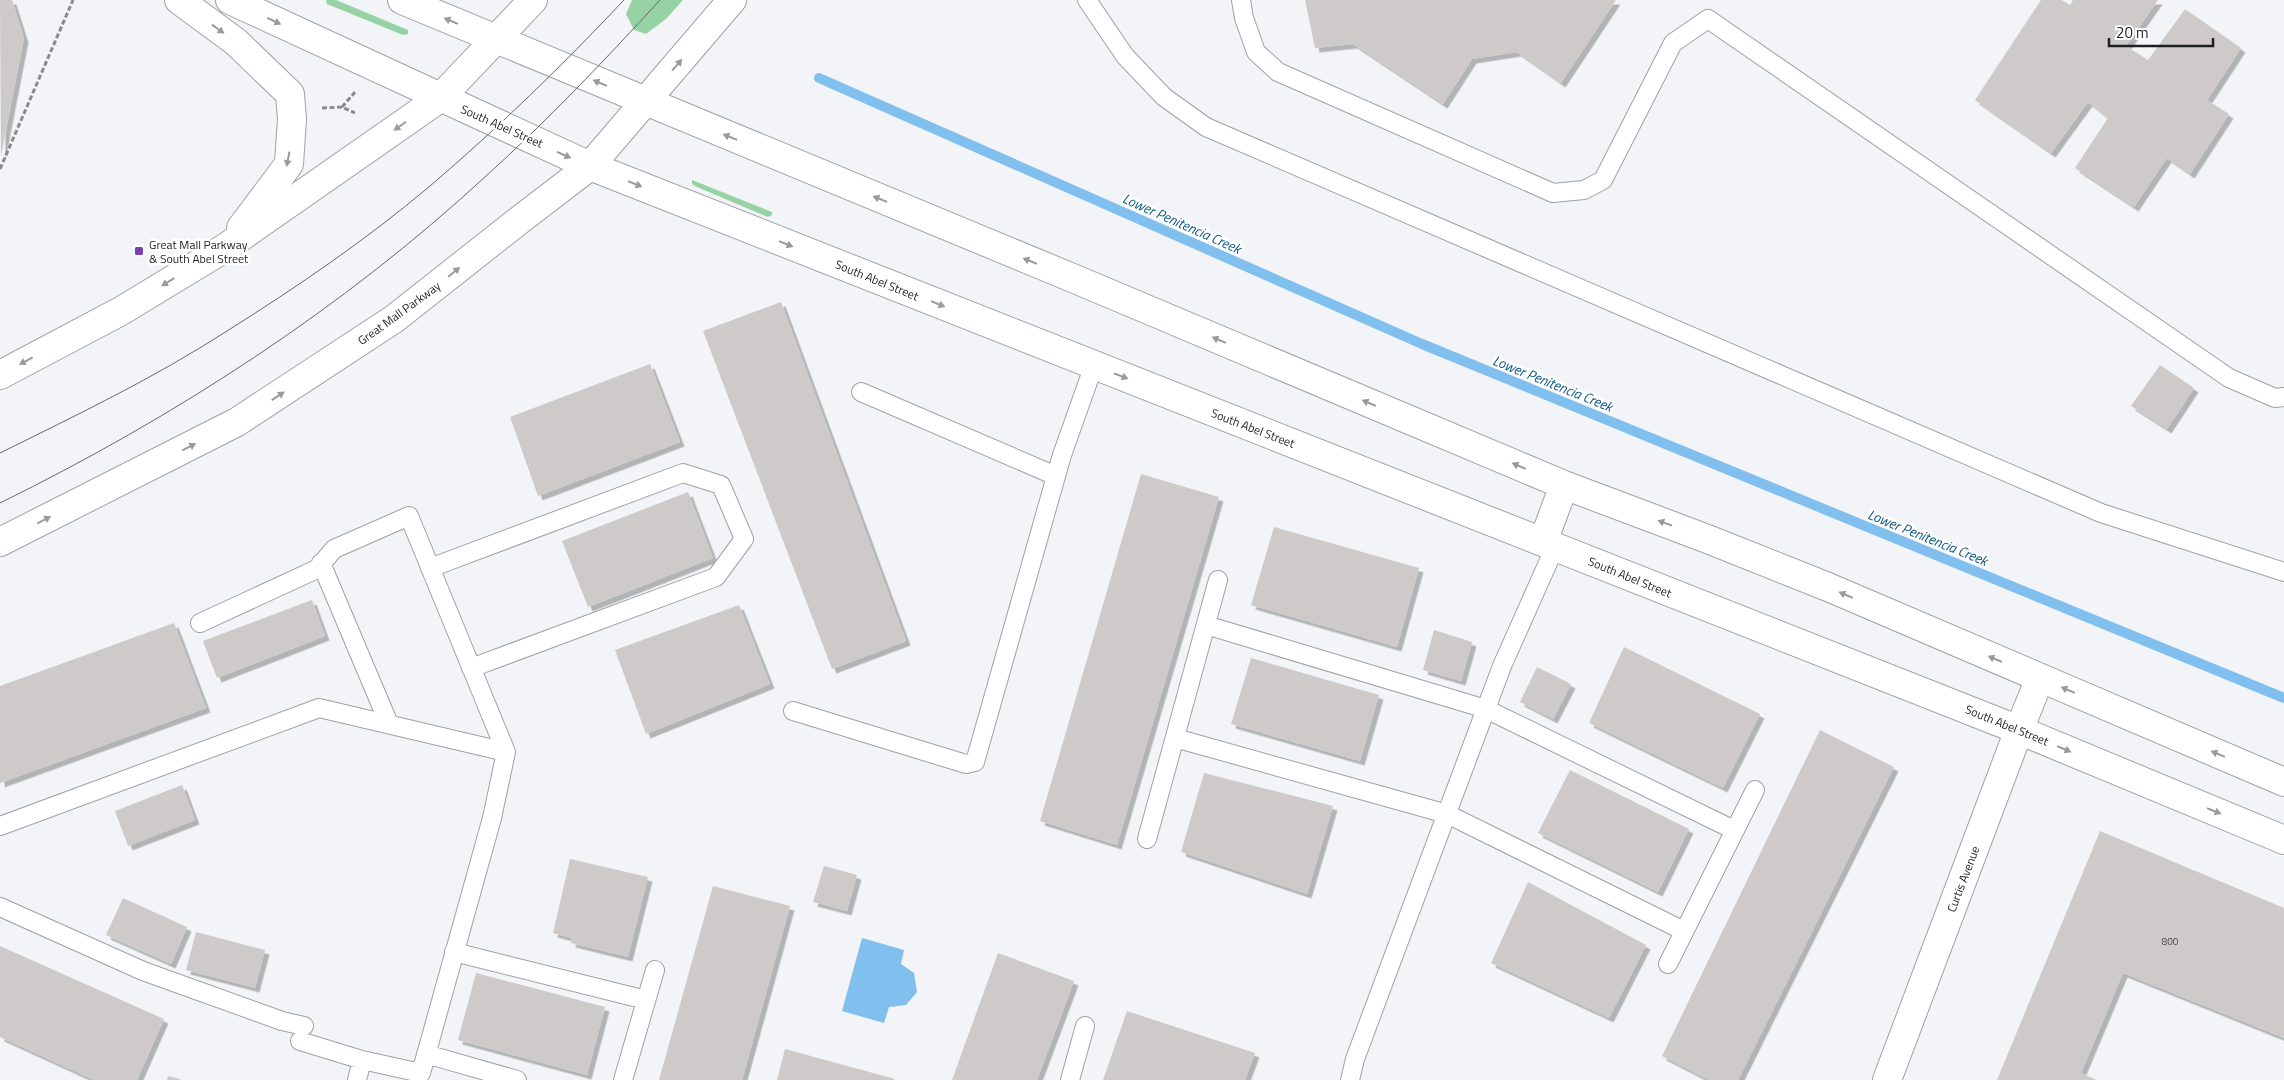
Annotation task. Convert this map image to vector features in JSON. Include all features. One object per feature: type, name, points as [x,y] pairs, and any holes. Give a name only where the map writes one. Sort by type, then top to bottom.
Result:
[{"type":"main road","points":[[179,0],[236,42],[290,94],[292,119],[289,164],[225,248]]},
{"type":"main road","name":"South Abel Street","points":[[230,0],[590,166],[2019,730],[2284,840]]},
{"type":"main road","points":[[402,0],[1076,279],[1564,485],[1828,587],[2284,782]]},
{"type":"main road","points":[[0,375],[121,311],[225,248],[440,98],[533,0]]},
{"type":"main road","name":"Great Mall Parkway","points":[[0,542],[237,422],[394,320],[590,166],[732,0]]},
{"type":"main road","points":[[1549,545],[1564,485]]},
{"type":"main road","name":"Curtis Avenue","points":[[1887,1080],[2040,678]]},
{"type":"lane","points":[[1087,0],[1125,56],[1164,97],[1206,127],[2101,513],[2284,572]]},
{"type":"lane","points":[[1240,0],[1256,52],[1278,72],[1553,193],[1584,190],[1603,180],[1673,43],[1708,19],[2229,378],[2275,398],[2284,398]]},
{"type":"lane","points":[[793,711],[966,764],[975,762],[1056,476],[1094,365]]},
{"type":"lane","points":[[861,392],[1056,476]]},
{"type":"lane","points":[[430,568],[684,473],[721,485],[744,539],[716,577],[471,668]]},
{"type":"lane","points":[[0,908],[143,971],[282,1022],[362,1060],[421,1073],[492,818],[506,752],[409,516],[334,549],[317,569],[200,623]]},
{"type":"lane","points":[[1350,1080],[1355,1059],[1549,545]]},
{"type":"lane","points":[[322,563],[389,724]]},
{"type":"lane","points":[[1147,839],[1218,580]]},
{"type":"lane","points":[[1206,625],[1486,709],[1734,830]]},
{"type":"lane","points":[[0,826],[319,708],[506,752]]},
{"type":"lane","points":[[1175,738],[1447,814],[1684,931]]},
{"type":"lane","points":[[1668,964],[1755,790]]},
{"type":"lane","points":[[454,952],[646,1000]]},
{"type":"lane","points":[[623,1080],[655,970]]},
{"type":"lane","points":[[1070,1080],[1085,1026]]},
{"type":"lane","points":[[426,1054],[517,1080]]},
{"type":"lane","points":[[357,1080],[362,1060]]},
{"type":"path","points":[[0,170],[73,0]]},
{"type":"path","points":[[342,107],[357,91]]},
{"type":"path","points":[[320,109],[342,107],[355,113]]},
{"type":"green space","points":[[326,0],[336,0],[408,30],[408,34],[403,35],[327,4]]},
{"type":"green space","points":[[632,0],[683,0],[666,19],[646,34],[634,30],[626,14]]},
{"type":"green space","points":[[692,180],[772,212],[772,215],[768,217],[697,187],[692,184]]},
{"type":"water","points":[[862,938],[904,950],[901,964],[914,973],[917,992],[906,1005],[889,1007],[884,1023],[842,1011]]},
{"type":"building","points":[[0,0],[12,0],[24,38],[1,156]]},
{"type":"building","points":[[1305,0],[1616,0],[1561,83],[1517,52],[1472,59],[1443,104],[1353,44],[1315,48]]},
{"type":"building","points":[[2041,0],[2061,0],[2070,5],[2073,0],[2158,0],[2126,46],[2148,60],[2185,9],[2241,48],[2207,100],[2229,114],[2190,174],[2167,158],[2134,207],[2075,168],[2108,118],[2088,102],[2051,153],[1975,100]]},
{"type":"building","points":[[781,302],[906,641],[832,669],[703,331]]},
{"type":"building","points":[[650,364],[680,442],[538,496],[510,417]]},
{"type":"building","points":[[2160,365],[2194,388],[2167,429],[2131,406]]},
{"type":"building","points":[[1141,474],[1219,497],[1117,845],[1040,821]]},
{"type":"building","points":[[688,492],[713,558],[588,607],[562,541]]},
{"type":"building","points":[[1274,527],[1419,568],[1397,647],[1251,605]]},
{"type":"building","points":[[312,600],[325,636],[217,678],[203,641]]},
{"type":"building","points":[[739,605],[770,684],[646,734],[615,650]]},
{"type":"building","points":[[174,623],[206,708],[0,783],[0,686]]},
{"type":"building","points":[[1434,630],[1472,642],[1461,681],[1423,670]]},
{"type":"building","points":[[1624,647],[1760,714],[1723,788],[1589,723]]},
{"type":"building","points":[[1251,658],[1379,695],[1360,761],[1231,724]]},
{"type":"building","points":[[1537,667],[1571,684],[1553,719],[1520,702]]},
{"type":"building","points":[[1820,730],[1894,767],[1738,1080],[1709,1080],[1662,1056]]},
{"type":"building","points":[[1570,770],[1689,829],[1658,892],[1538,833]]},
{"type":"building","points":[[1204,773],[1333,806],[1307,894],[1181,852]]},
{"type":"building","points":[[182,785],[195,820],[128,846],[115,811]]},
{"type":"building","points":[[2100,831],[2284,908],[2284,1038],[2123,973],[2081,1073],[2097,1080],[1997,1080]]},
{"type":"building","points":[[570,859],[648,877],[628,957],[571,943],[572,938],[553,933]]},
{"type":"building","points":[[824,866],[857,875],[847,911],[813,902]]},
{"type":"building","points":[[1528,882],[1646,945],[1609,1018],[1491,963]]},
{"type":"building","points":[[713,886],[790,906],[742,1080],[659,1080]]},
{"type":"building","points":[[123,898],[187,927],[171,964],[106,935]]},
{"type":"building","points":[[196,932],[265,950],[255,988],[186,970]]},
{"type":"building","points":[[0,946],[164,1019],[137,1080],[94,1080],[0,1037]]},
{"type":"building","points":[[998,953],[1074,981],[1037,1080],[952,1080]]},
{"type":"building","points":[[476,973],[605,1007],[587,1075],[458,1040]]},
{"type":"building","points":[[1127,1011],[1255,1053],[1245,1080],[1103,1080]]},
{"type":"building","points":[[785,1049],[895,1079],[777,1080]]},
{"type":"building","points":[[168,1076],[180,1079],[180,1080],[167,1080]]},
{"type":"waterway","name":"Lower Penitencia Creek","points":[[819,78],[1422,344],[2284,698]]},
{"type":"tram line","points":[[0,453],[172,365],[279,297],[356,244],[406,206],[480,142],[554,72],[624,0]]},
{"type":"tram line","points":[[0,503],[65,470],[193,397],[255,357],[374,271],[431,225],[509,155],[618,46],[660,0]]},
{"type":"place","name":"Great Mall Parkway & South Abel Street","points":[[139,251]]}]
